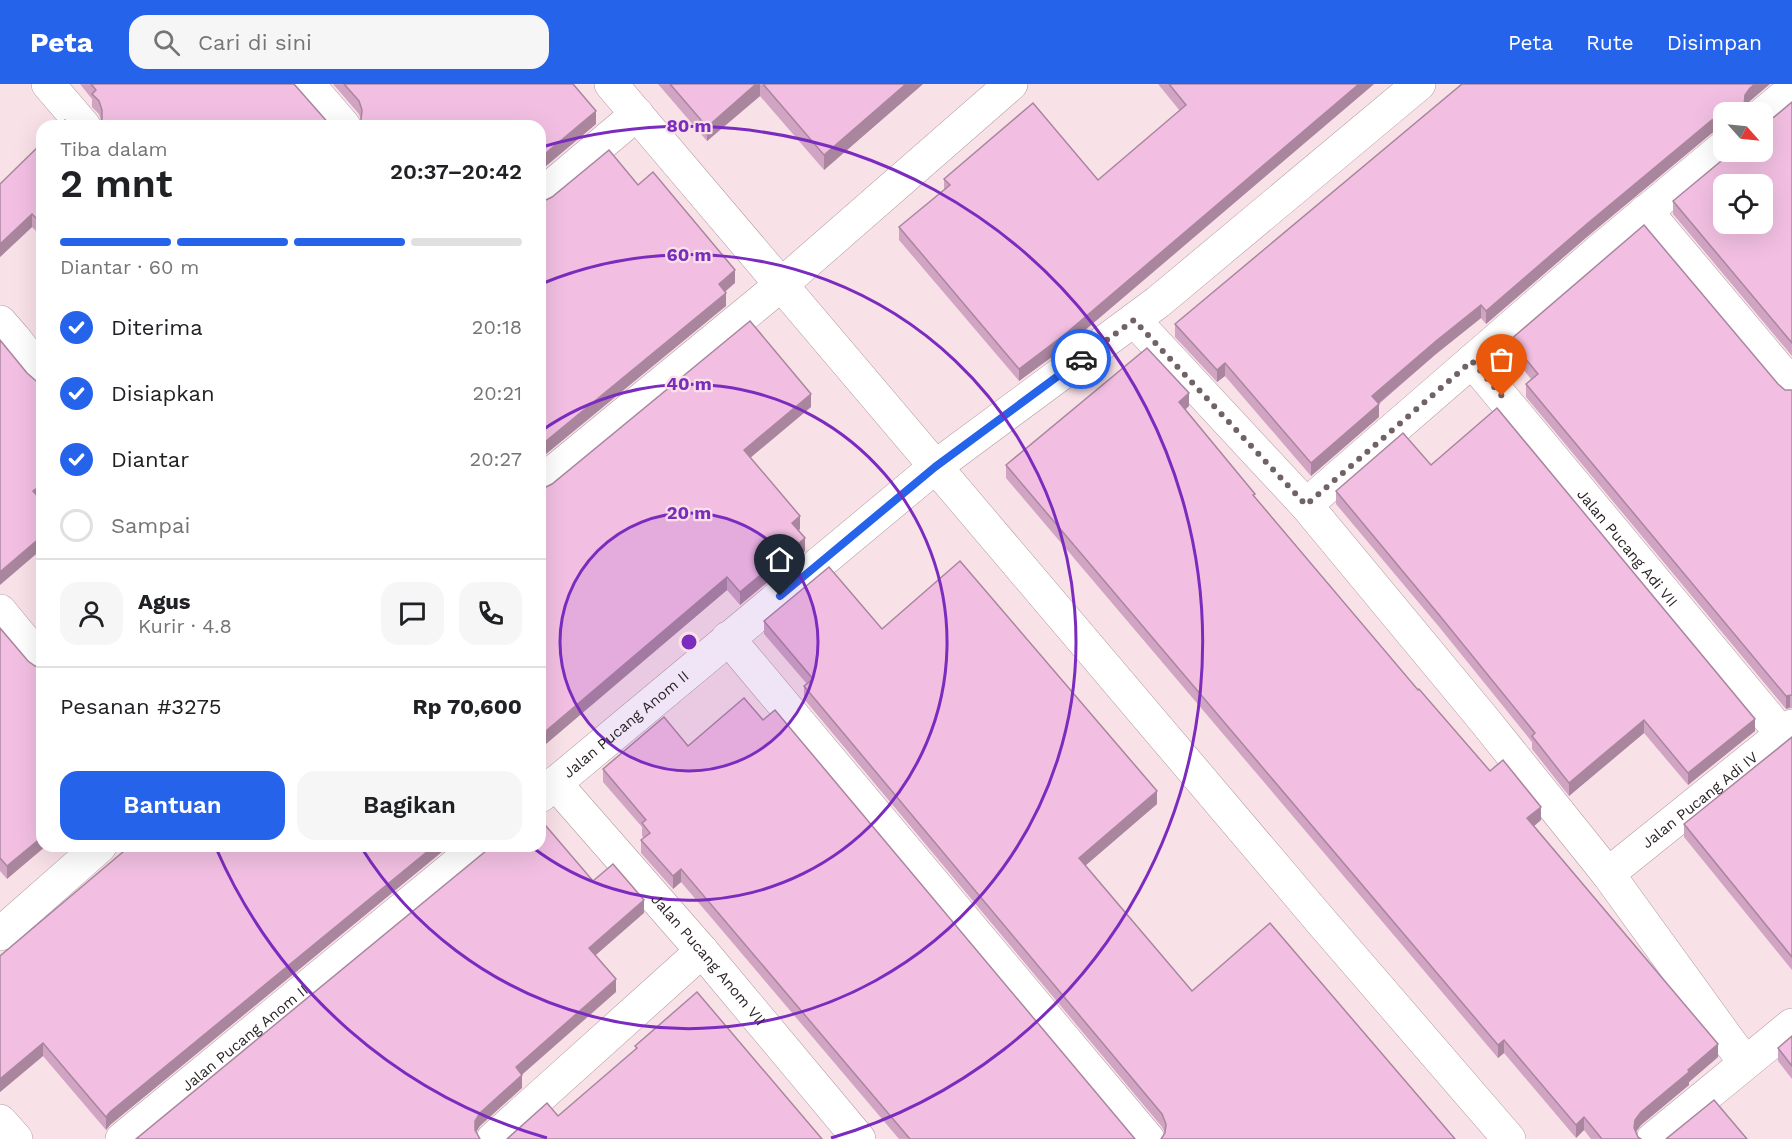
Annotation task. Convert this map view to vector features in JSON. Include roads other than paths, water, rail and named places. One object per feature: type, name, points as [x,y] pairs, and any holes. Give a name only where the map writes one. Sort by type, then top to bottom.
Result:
[{"type":"street","points":[[48,84],[79,120]]},
{"type":"street","points":[[308,84],[339,120]]},
{"type":"street","points":[[611,84],[1320,921],[1509,1139]]},
{"type":"street","name":"Jalan Pucang Anom II","points":[[548,790],[935,467],[1158,302],[1419,84]]},
{"type":"street","points":[[546,478],[782,284],[1002,87]]},
{"type":"street","points":[[1773,106],[1792,90]]},
{"type":"street","points":[[546,191],[637,114]]},
{"type":"street","points":[[1306,505],[1646,211],[1713,156]]},
{"type":"street","points":[[1646,211],[1792,385]]},
{"type":"street","points":[[1134,320],[1306,505],[1477,712],[1608,874],[1745,1063]]},
{"type":"street","points":[[0,322],[36,362]]},
{"type":"street","name":"Jalan Pucang Adi VII","points":[[1472,361],[1787,730]]},
{"type":"street","points":[[0,611],[36,640]]},
{"type":"street","points":[[728,638],[1148,1139]]},
{"type":"street","name":"Jalan Pucang Adi IV","points":[[1608,874],[1787,730]]},
{"type":"street","name":"Jalan Pucang Anom VII","points":[[548,790],[702,951],[859,1139]]},
{"type":"street","points":[[0,934],[93,852]]},
{"type":"street","name":"Jalan Pucang Anom II","points":[[122,1139],[472,852]]},
{"type":"street","points":[[493,1139],[702,951]]},
{"type":"street","points":[[1653,1139],[1792,1024]]},
{"type":"street","points":[[0,1120],[16,1139]]}]
